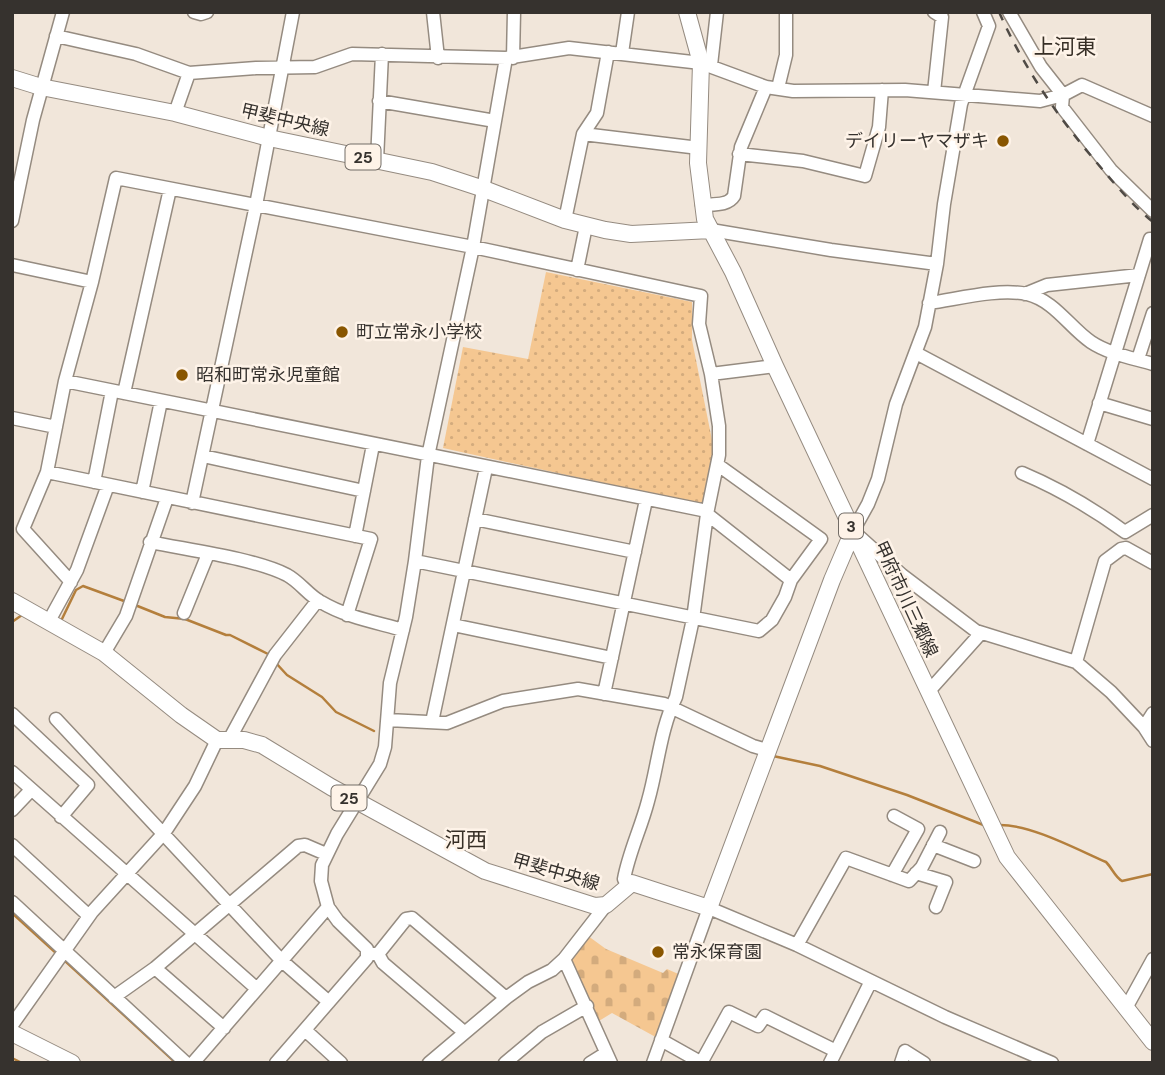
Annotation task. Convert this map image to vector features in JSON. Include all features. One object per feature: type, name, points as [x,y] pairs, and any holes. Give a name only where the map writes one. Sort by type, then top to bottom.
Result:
[{"type":"main road","name":"甲府市川三郷線","points":[[687,12],[706,64],[699,148],[702,205],[710,230],[733,272],[1007,857],[1153,1042]]},
{"type":"main road","name":"甲斐中央線","points":[[12,78],[41,87],[175,113],[269,138],[432,172],[586,226],[631,234],[710,230]]},
{"type":"main road","points":[[628,886],[632,883],[642,884],[709,908],[853,531]]},
{"type":"main road","name":"甲斐中央線","points":[[12,601],[104,653],[181,715],[223,740],[244,740],[261,745],[357,802],[485,871],[595,906],[606,905],[628,886]]},
{"type":"main road","points":[[12,1033],[72,1063]]},
{"type":"street","points":[[12,221],[41,87],[63,12]]},
{"type":"street","points":[[194,12],[207,12]]},
{"type":"street","points":[[192,503],[256,205],[280,68],[293,12]]},
{"type":"street","points":[[433,12],[438,58]]},
{"type":"street","points":[[464,1032],[338,921],[328,907],[321,881],[326,854],[383,755],[390,683],[415,561],[428,456],[473,247],[509,58],[514,12]]},
{"type":"street","points":[[565,220],[583,134],[597,113],[628,12]]},
{"type":"street","points":[[706,64],[717,12]]},
{"type":"street","points":[[702,205],[731,201],[734,196],[739,154],[786,55],[786,12]]},
{"type":"street","points":[[934,12],[942,17],[934,92]]},
{"type":"street","points":[[983,12],[989,26],[964,96],[929,303],[916,353],[896,404],[878,479],[853,531],[902,575],[976,631],[1076,662],[1111,692],[1144,727],[1153,741]]},
{"type":"street","points":[[1009,12],[1041,67],[1063,95],[1062,107],[1111,170],[1153,211]]},
{"type":"street","points":[[56,36],[136,54],[189,73],[315,67],[352,54],[509,58],[569,48],[706,64],[772,88],[793,91],[934,92],[1040,101],[1063,95],[1082,85],[1153,116]]},
{"type":"street","points":[[377,160],[382,54]]},
{"type":"street","points":[[175,113],[189,73]]},
{"type":"street","points":[[739,154],[803,161],[865,176],[879,127],[882,90]]},
{"type":"street","points":[[379,101],[495,121]]},
{"type":"street","points":[[583,134],[699,148]]},
{"type":"street","points":[[71,582],[23,529],[47,472],[65,381],[116,178],[473,247],[701,296],[699,324],[711,374],[719,426],[718,465],[707,513],[693,620],[676,697],[669,709],[660,740],[647,806],[628,858],[624,879],[628,886]]},
{"type":"street","points":[[94,482],[170,189]]},
{"type":"street","points":[[577,270],[586,226]]},
{"type":"street","points":[[710,230],[937,264]]},
{"type":"street","points":[[1087,444],[1150,239],[1153,239]]},
{"type":"street","points":[[12,265],[92,282]]},
{"type":"street","points":[[1025,294],[1048,285],[1139,275]]},
{"type":"street","points":[[929,303],[1007,292],[1025,294],[1036,297],[1056,310],[1093,344],[1153,364]]},
{"type":"street","points":[[1138,359],[1153,313]]},
{"type":"street","points":[[916,353],[1153,479]]},
{"type":"street","points":[[711,374],[775,366]]},
{"type":"street","points":[[65,381],[707,513],[791,580]]},
{"type":"street","points":[[142,492],[161,401]]},
{"type":"street","points":[[1099,403],[1153,419]]},
{"type":"street","points":[[12,418],[56,427]]},
{"type":"street","points":[[355,536],[373,445]]},
{"type":"street","points":[[203,456],[364,491]]},
{"type":"street","points":[[415,561],[625,603],[693,620],[759,631],[772,620],[791,580],[821,539],[718,465]]},
{"type":"street","points":[[432,722],[486,468]]},
{"type":"street","points":[[47,472],[371,539],[347,615]]},
{"type":"street","points":[[1022,473],[1071,495],[1125,532]]},
{"type":"street","points":[[49,621],[71,582],[108,485]]},
{"type":"street","points":[[104,653],[126,616],[166,498]]},
{"type":"street","points":[[604,694],[646,500]]},
{"type":"street","points":[[1125,532],[1153,514]]},
{"type":"street","points":[[475,519],[635,552]]},
{"type":"street","points":[[1125,532],[1126,548]]},
{"type":"street","points":[[149,542],[247,562],[286,574],[317,600],[347,615],[403,630]]},
{"type":"street","points":[[1126,548],[1153,562]]},
{"type":"street","points":[[1076,662],[1105,561],[1126,548]]},
{"type":"street","points":[[184,613],[208,554]]},
{"type":"street","points":[[12,1025],[89,916],[164,833],[275,655],[317,600]]},
{"type":"street","points":[[453,625],[612,657]]},
{"type":"street","points":[[929,691],[981,633]]},
{"type":"street","points":[[388,720],[447,723],[503,701],[578,690],[669,709],[766,753]]},
{"type":"street","points":[[1144,727],[1153,713]]},
{"type":"street","points":[[12,714],[88,785],[61,817]]},
{"type":"street","points":[[57,719],[282,961],[329,1002]]},
{"type":"street","points":[[12,772],[257,989]]},
{"type":"street","points":[[12,810],[31,790]]},
{"type":"street","points":[[892,875],[918,829],[894,816]]},
{"type":"street","points":[[797,945],[846,859],[909,881],[940,832]]},
{"type":"street","points":[[12,845],[89,916]]},
{"type":"street","points":[[114,997],[155,968],[299,846],[305,845],[326,854]]},
{"type":"street","points":[[933,845],[974,861]]},
{"type":"street","points":[[916,873],[946,882],[936,907]]},
{"type":"street","points":[[12,902],[62,954],[186,1063]]},
{"type":"street","points":[[429,1063],[506,998],[528,982],[552,970],[564,959],[606,905]]},
{"type":"street","points":[[193,1063],[328,907]]},
{"type":"street","points":[[653,1063],[709,908],[797,945],[945,1017],[1052,1063]]},
{"type":"street","points":[[276,1063],[367,958],[406,919],[412,918],[506,998]]},
{"type":"street","points":[[564,959],[609,1058],[590,1063]]},
{"type":"street","points":[[1126,1009],[1152,963]]},
{"type":"street","points":[[155,968],[224,1028]]},
{"type":"street","points":[[830,1063],[871,981]]},
{"type":"street","points":[[505,1063],[542,1032],[587,1006]]},
{"type":"street","points":[[661,1040],[702,1063],[729,1012],[758,1026],[765,1016],[836,1051]]},
{"type":"street","points":[[305,1030],[341,1063]]},
{"type":"street","points":[[1015,1063],[1023,1050]]},
{"type":"street","points":[[901,1063],[905,1051],[924,1063]]},
{"type":"green space","points":[[546,272],[692,302],[692,340],[715,455],[704,505],[443,448],[463,347],[528,359]]},
{"type":"green space","points":[[584,933],[606,949],[663,973],[667,969],[683,976],[661,1040],[612,1013],[594,1024],[564,959]]},
{"type":"waterway","points":[[61,621],[76,590],[83,586],[124,601]]},
{"type":"waterway","points":[[135,605],[165,617],[185,619],[230,635],[268,654]]},
{"type":"waterway","points":[[12,622],[22,615]]},
{"type":"waterway","points":[[275,662],[287,675],[322,697],[336,712],[374,731]]},
{"type":"waterway","points":[[773,756],[820,766],[907,795],[986,826]]},
{"type":"waterway","points":[[1000,825],[1040,833],[1106,862],[1122,881],[1153,874]]},
{"type":"waterway","points":[[12,913],[56,953]]},
{"type":"waterway","points":[[64,960],[176,1063]]},
{"type":"waterway","points":[[12,1058],[22,1063]]},
{"type":"railway","points":[[999,12],[1019,53],[1055,109],[1117,186],[1153,222]]},
{"type":"place","name":"デイリーヤマザキ","points":[[1003,141]]},
{"type":"place","name":"町立常永小学校","points":[[342,332]]},
{"type":"place","name":"昭和町常永児童館","points":[[182,375]]},
{"type":"place","name":"常永保育園","points":[[658,952]]},
{"type":"district","name":"上河東","points":[[1065,47]]},
{"type":"district","name":"河西","points":[[466,840]]}]
